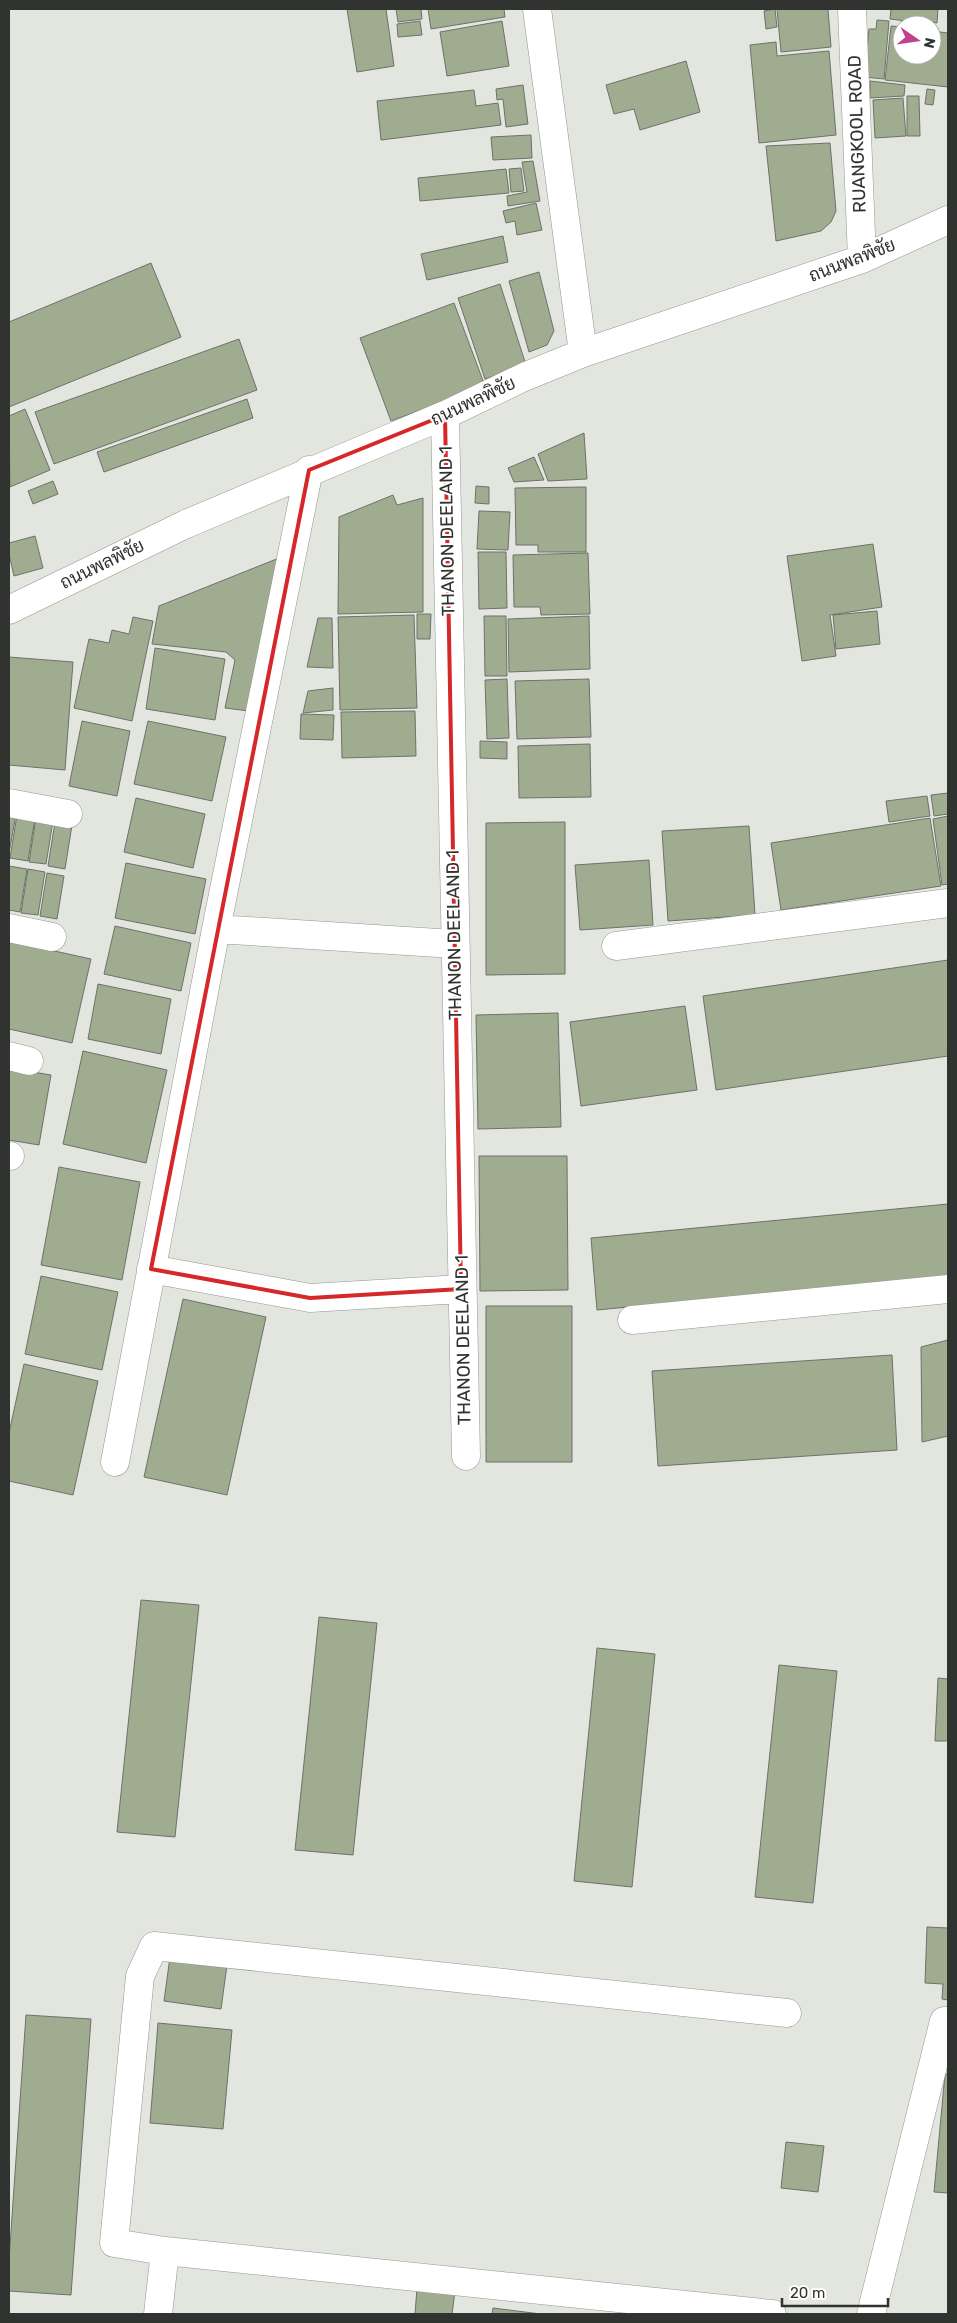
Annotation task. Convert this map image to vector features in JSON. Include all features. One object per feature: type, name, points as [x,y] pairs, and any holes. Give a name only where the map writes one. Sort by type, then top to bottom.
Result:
[{"type":"street","points":[[537,9],[583,353]]},
{"type":"street","name":"RUANGKOOL ROAD","points":[[852,9],[862,259]]},
{"type":"street","name":"ถนนพลพิชัย","points":[[9,610],[186,524],[309,470],[444,415],[524,377],[583,353],[862,259],[948,220]]},
{"type":"street","name":"THANON DEELAND 1","points":[[444,415],[466,1456]]},
{"type":"street","points":[[115,1462],[216,929],[309,470]]},
{"type":"street","points":[[9,803],[68,814]]},
{"type":"street","points":[[616,946],[948,903]]},
{"type":"street","points":[[9,928],[52,937]]},
{"type":"street","points":[[216,929],[454,944]]},
{"type":"street","points":[[151,1269],[310,1298],[461,1289]]},
{"type":"street","points":[[632,1320],[948,1289]]},
{"type":"street","points":[[772,2314],[114,2243],[140,1976],[154,1946],[787,2014]]},
{"type":"street","points":[[871,2314],[944,2021],[948,2021]]},
{"type":"street","points":[[158,2314],[165,2250]]},
{"type":"highlighted area","points":[[445,415],[461,1289],[310,1298],[151,1269],[309,470]]},
{"type":"building","points":[[347,9],[386,9],[394,66],[357,72]]},
{"type":"building","points":[[396,9],[421,9],[422,19],[398,22]]},
{"type":"building","points":[[428,9],[504,9],[505,17],[431,29]]},
{"type":"building","points":[[775,9],[777,27],[766,29],[764,11]]},
{"type":"building","points":[[777,9],[828,9],[831,47],[781,52]]},
{"type":"building","points":[[891,9],[938,9],[938,15],[892,15],[892,19],[890,19]]},
{"type":"building","points":[[877,20],[889,21],[884,79],[864,77],[869,29],[876,29]]},
{"type":"building","points":[[420,21],[422,35],[398,37],[397,24]]},
{"type":"building","points":[[502,21],[509,66],[447,76],[440,32]]},
{"type":"building","points":[[891,26],[892,65],[942,65],[942,32],[948,33],[948,87],[885,80]]},
{"type":"building","points":[[776,42],[777,56],[829,51],[836,135],[759,143],[750,45]]},
{"type":"building","points":[[686,61],[700,112],[640,130],[634,109],[614,114],[606,85]]},
{"type":"building","points":[[870,81],[905,85],[904,96],[870,98]]},
{"type":"building","points":[[523,85],[528,124],[506,127],[503,99],[497,100],[496,89]]},
{"type":"building","points":[[927,89],[935,90],[933,105],[925,104]]},
{"type":"building","points":[[474,90],[476,106],[498,103],[501,125],[381,140],[377,101]]},
{"type":"building","points":[[907,96],[919,96],[920,136],[907,136]]},
{"type":"building","points":[[903,98],[906,136],[875,138],[873,100]]},
{"type":"building","points":[[531,135],[532,158],[493,160],[491,137]]},
{"type":"building","points":[[830,143],[836,211],[831,222],[821,231],[776,241],[766,146]]},
{"type":"building","points":[[533,161],[540,201],[508,206],[507,196],[527,192],[522,162]]},
{"type":"building","points":[[521,168],[524,191],[511,192],[509,169]]},
{"type":"building","points":[[506,169],[509,193],[420,201],[418,178]]},
{"type":"building","points":[[536,203],[542,230],[517,235],[515,221],[506,223],[503,211]]},
{"type":"building","points":[[503,236],[508,262],[427,280],[421,254]]},
{"type":"building","points":[[151,263],[181,337],[9,407],[9,322]]},
{"type":"building","points":[[539,272],[554,331],[547,345],[529,352],[509,281]]},
{"type":"building","points":[[500,284],[526,365],[485,379],[458,298]]},
{"type":"building","points":[[454,303],[485,386],[391,421],[360,338]]},
{"type":"building","points":[[239,339],[257,390],[54,464],[35,412]]},
{"type":"building","points":[[247,399],[253,418],[104,472],[97,452]]},
{"type":"building","points":[[25,409],[50,470],[10,487],[9,416]]},
{"type":"building","points":[[584,433],[587,479],[548,481],[538,454]]},
{"type":"building","points":[[534,457],[544,480],[514,482],[508,468]]},
{"type":"building","points":[[53,481],[58,494],[33,504],[28,491]]},
{"type":"building","points":[[476,486],[489,487],[489,504],[475,503]]},
{"type":"building","points":[[586,487],[586,552],[538,552],[538,545],[516,545],[515,488]]},
{"type":"building","points":[[393,495],[397,505],[423,498],[423,612],[338,614],[339,517]]},
{"type":"building","points":[[479,511],[510,512],[508,550],[477,549]]},
{"type":"building","points":[[35,536],[43,568],[14,576],[9,554],[9,543]]},
{"type":"building","points":[[873,544],[882,607],[830,615],[836,656],[802,661],[787,556]]},
{"type":"building","points":[[478,552],[506,552],[507,608],[479,609]]},
{"type":"building","points":[[588,553],[590,614],[541,615],[540,607],[514,607],[513,555]]},
{"type":"building","points":[[279,558],[249,711],[225,708],[235,660],[226,652],[152,644],[159,606]]},
{"type":"building","points":[[877,611],[880,644],[836,649],[833,615]]},
{"type":"building","points":[[417,614],[431,614],[430,639],[417,639]]},
{"type":"building","points":[[414,615],[417,708],[340,710],[338,617]]},
{"type":"building","points":[[484,616],[506,616],[507,676],[485,676]]},
{"type":"building","points":[[589,616],[590,669],[509,672],[508,619]]},
{"type":"building","points":[[133,617],[153,621],[132,721],[74,708],[89,639],[109,643],[112,630],[129,634]]},
{"type":"building","points":[[318,618],[332,618],[333,668],[307,667]]},
{"type":"building","points":[[155,648],[225,659],[215,720],[146,709]]},
{"type":"building","points":[[9,657],[73,662],[65,770],[9,765]]},
{"type":"building","points":[[507,679],[509,738],[487,739],[485,680]]},
{"type":"building","points":[[589,679],[591,737],[517,739],[515,681]]},
{"type":"building","points":[[333,688],[333,710],[303,713],[308,691]]},
{"type":"building","points":[[415,711],[416,756],[342,758],[341,712]]},
{"type":"building","points":[[301,714],[334,715],[333,740],[300,739]]},
{"type":"building","points":[[82,721],[130,731],[117,796],[69,786]]},
{"type":"building","points":[[148,721],[226,737],[212,801],[134,784]]},
{"type":"building","points":[[480,741],[507,742],[507,759],[480,758]]},
{"type":"building","points":[[590,744],[591,797],[519,798],[518,746]]},
{"type":"building","points":[[948,793],[948,814],[934,816],[931,795]]},
{"type":"building","points":[[927,796],[930,816],[889,822],[886,801]]},
{"type":"building","points":[[136,798],[205,814],[193,868],[124,852]]},
{"type":"building","points":[[9,813],[16,814],[9,853]]},
{"type":"building","points":[[17,815],[35,818],[28,861],[10,858]]},
{"type":"building","points":[[948,816],[948,884],[942,885],[933,819]]},
{"type":"building","points":[[36,818],[53,821],[46,864],[29,862]]},
{"type":"building","points":[[930,818],[941,886],[781,910],[771,843]]},
{"type":"building","points":[[55,822],[72,825],[65,869],[48,866]]},
{"type":"building","points":[[565,822],[565,974],[486,975],[486,823]]},
{"type":"building","points":[[749,826],[755,915],[668,921],[662,831]]},
{"type":"building","points":[[649,860],[653,925],[580,930],[575,865]]},
{"type":"building","points":[[126,863],[206,879],[195,934],[115,918]]},
{"type":"building","points":[[9,866],[27,869],[20,912],[9,910]]},
{"type":"building","points":[[28,869],[45,872],[38,915],[21,913]]},
{"type":"building","points":[[47,873],[64,876],[57,919],[40,916]]},
{"type":"building","points":[[115,926],[191,943],[181,991],[104,974]]},
{"type":"building","points":[[9,941],[91,959],[72,1043],[9,1029]]},
{"type":"building","points":[[948,960],[948,1056],[716,1090],[703,996]]},
{"type":"building","points":[[98,984],[171,999],[161,1054],[88,1039]]},
{"type":"building","points":[[685,1006],[697,1090],[581,1106],[570,1022]]},
{"type":"building","points":[[558,1013],[561,1127],[478,1129],[476,1015]]},
{"type":"building","points":[[83,1051],[167,1070],[146,1163],[63,1144]]},
{"type":"building","points":[[9,1068],[51,1075],[39,1145],[9,1140]]},
{"type":"building","points":[[479,1156],[567,1156],[568,1290],[480,1291]]},
{"type":"building","points":[[59,1167],[140,1182],[122,1280],[41,1265]]},
{"type":"building","points":[[948,1204],[948,1276],[597,1310],[591,1238]]},
{"type":"building","points":[[41,1276],[118,1292],[102,1370],[25,1354]]},
{"type":"building","points":[[183,1299],[266,1317],[227,1495],[144,1477]]},
{"type":"building","points":[[486,1306],[572,1306],[572,1462],[486,1462]]},
{"type":"building","points":[[948,1340],[948,1436],[922,1442],[921,1347]]},
{"type":"building","points":[[892,1355],[897,1450],[658,1466],[652,1371]]},
{"type":"building","points":[[24,1364],[98,1381],[73,1495],[9,1481],[9,1433]]},
{"type":"building","points":[[141,1600],[199,1605],[175,1837],[117,1832]]},
{"type":"building","points":[[319,1617],[377,1623],[353,1855],[295,1850]]},
{"type":"building","points":[[597,1648],[655,1654],[632,1887],[574,1881]]},
{"type":"building","points":[[779,1665],[837,1671],[813,1903],[755,1897]]},
{"type":"building","points":[[938,1678],[948,1679],[948,1741],[935,1741]]},
{"type":"building","points":[[927,1927],[948,1928],[948,2000],[942,1999],[943,1984],[925,1983]]},
{"type":"building","points":[[170,1957],[227,1965],[221,2009],[164,2001]]},
{"type":"building","points":[[26,2015],[91,2019],[71,2295],[9,2291],[9,2260]]},
{"type":"building","points":[[158,2023],[232,2030],[223,2129],[150,2123]]},
{"type":"building","points":[[945,2074],[948,2074],[948,2193],[934,2192]]},
{"type":"building","points":[[786,2142],[824,2146],[818,2192],[781,2188]]},
{"type":"building","points":[[417,2288],[455,2291],[452,2314],[415,2314]]},
{"type":"building","points":[[493,2308],[541,2314],[492,2314]]}]
